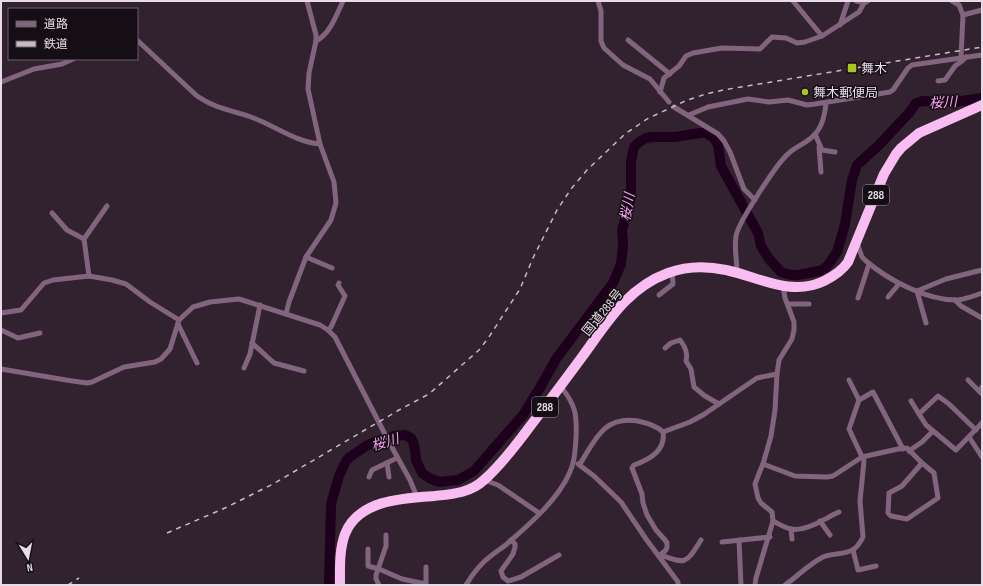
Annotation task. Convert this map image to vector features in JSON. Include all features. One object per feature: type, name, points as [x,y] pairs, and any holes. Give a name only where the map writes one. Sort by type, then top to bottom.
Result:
[{"type":"highway","name":"国道288号","points":[[340,585],[340,565],[343,542],[347,530],[356,518],[366,510],[376,505],[390,501],[417,497],[461,493],[484,480],[505,458],[561,387],[623,302],[631,295],[650,282],[672,272],[706,267],[738,273],[783,286],[805,287],[829,279],[848,262],[884,174],[901,148],[919,133],[982,105]]},
{"type":"street","points":[[286,314],[306,257],[331,220],[336,202],[334,182],[320,144],[308,89],[310,61],[316,41],[307,1]]},
{"type":"street","points":[[316,41],[327,32],[343,1]]},
{"type":"street","points":[[598,1],[601,11],[601,41],[604,48],[623,65],[648,78],[669,102]]},
{"type":"street","points":[[794,1],[822,36]]},
{"type":"street","points":[[840,25],[848,1]]},
{"type":"street","points":[[660,92],[662,80],[679,66],[686,56],[693,53],[722,48],[760,49],[772,37],[786,38],[797,43],[806,42],[822,36],[859,12],[866,2],[856,1]]},
{"type":"street","points":[[952,1],[959,5],[964,15],[962,59],[960,69]]},
{"type":"street","points":[[964,15],[982,10]]},
{"type":"street","points":[[628,40],[670,74]]},
{"type":"street","points":[[138,41],[197,96],[206,102],[217,107],[252,117],[304,142],[320,144]]},
{"type":"street","points":[[689,115],[708,106],[748,98],[769,102],[788,100],[808,105],[890,92],[908,68],[912,65],[982,55]]},
{"type":"street","points":[[938,81],[945,80],[962,59]]},
{"type":"street","points":[[1,82],[34,69],[62,64],[71,60]]},
{"type":"street","points":[[738,273],[736,235],[742,222],[755,200],[785,157],[815,134],[821,124],[826,103]]},
{"type":"street","points":[[674,107],[718,134],[723,140],[744,189],[755,200]]},
{"type":"street","points":[[815,134],[819,146],[821,172]]},
{"type":"street","points":[[819,146],[824,151],[836,152]]},
{"type":"street","points":[[88,276],[84,239],[107,206]]},
{"type":"street","points":[[52,213],[66,230],[84,239]]},
{"type":"street","points":[[857,243],[862,257],[869,264],[899,284],[940,298],[955,300],[966,299],[982,293]]},
{"type":"street","points":[[306,257],[332,268]]},
{"type":"street","points":[[858,298],[869,264]]},
{"type":"street","points":[[917,291],[946,279],[982,270]]},
{"type":"street","points":[[659,295],[673,284],[672,272]]},
{"type":"street","points":[[1,313],[20,310],[44,283],[54,280],[88,276],[112,280],[126,284],[178,322],[197,363]]},
{"type":"street","points":[[328,330],[332,327],[345,296],[338,285],[339,283]]},
{"type":"street","points":[[888,297],[899,284]]},
{"type":"street","points":[[755,585],[774,521],[772,512],[761,503],[756,489],[756,480],[763,464],[771,436],[774,420],[777,374],[780,360],[792,339],[794,330],[794,322],[783,286]]},
{"type":"street","points":[[917,291],[926,323]]},
{"type":"street","points":[[1,369],[66,380],[87,383],[92,382],[124,367],[155,362],[164,357],[170,349],[178,322],[193,307],[210,302],[239,299],[260,305],[320,325],[328,330],[338,341],[383,431],[410,480],[417,497]]},
{"type":"street","points":[[955,300],[957,304],[982,318]]},
{"type":"street","points":[[788,304],[809,304]]},
{"type":"street","points":[[244,368],[250,354],[260,305]]},
{"type":"street","points":[[1,330],[18,338],[40,332]]},
{"type":"street","points":[[665,348],[671,343],[680,340],[685,347],[687,356],[686,361],[691,369],[694,386],[705,396],[719,404]]},
{"type":"street","points":[[252,343],[274,363],[304,371]]},
{"type":"street","points":[[663,432],[690,422],[757,378],[777,374]]},
{"type":"street","points":[[849,380],[859,400]]},
{"type":"street","points":[[968,380],[981,391]]},
{"type":"street","points":[[466,585],[481,564],[511,540],[557,494],[569,474],[574,462],[575,454],[575,410],[570,399],[561,387]]},
{"type":"street","points":[[785,585],[816,561],[833,554],[849,552],[853,550],[861,541],[863,532],[860,501],[864,461],[849,429],[859,400],[873,392],[903,449]]},
{"type":"street","points":[[919,414],[938,396],[949,404],[976,430]]},
{"type":"street","points":[[911,401],[923,422],[932,432],[956,450],[982,423]]},
{"type":"street","points":[[580,464],[598,435],[609,425],[617,421],[628,419],[642,422],[654,426],[663,432]]},
{"type":"street","points":[[660,555],[667,547],[667,543],[656,530],[647,515],[642,494],[632,468],[634,465],[649,459],[656,453],[663,442],[663,432]]},
{"type":"street","points":[[909,451],[922,442],[932,432]]},
{"type":"street","points":[[969,437],[982,457]]},
{"type":"street","points":[[763,464],[795,476],[828,477],[833,476],[862,457],[907,448],[934,473],[938,498],[907,519],[891,516],[888,513],[889,493],[902,486],[922,463]]},
{"type":"street","points":[[369,477],[372,470],[397,458]]},
{"type":"street","points":[[574,462],[580,464],[621,502],[646,539],[660,555],[678,582],[678,585]]},
{"type":"street","points":[[387,463],[389,477]]},
{"type":"street","points":[[484,480],[498,485],[539,513]]},
{"type":"street","points":[[774,521],[791,529],[802,529],[839,512]]},
{"type":"street","points":[[820,521],[830,535]]},
{"type":"street","points":[[791,529],[792,539]]},
{"type":"street","points":[[379,585],[376,579],[386,546],[386,535]]},
{"type":"street","points":[[722,542],[770,536]]},
{"type":"street","points":[[511,540],[515,544],[515,549],[501,571],[503,577],[508,581],[521,577],[559,555]]},
{"type":"street","points":[[660,555],[678,561],[686,560],[701,540]]},
{"type":"street","points":[[739,540],[741,585]]},
{"type":"street","points":[[368,549],[368,566],[402,579],[426,585],[426,567]]},
{"type":"street","points":[[853,550],[858,570],[876,566]]},
{"type":"waterway","name":"桜川","points":[[329,585],[331,504],[339,476],[346,461],[350,457],[366,446],[375,442],[394,436],[405,435],[411,438],[413,442],[416,460],[422,473],[439,482],[458,480],[474,471],[523,415],[556,359],[613,283],[621,264],[623,245],[622,230],[631,197],[631,161],[634,147],[639,142],[646,138],[652,137],[675,137],[700,133],[706,133],[714,138],[718,145],[721,166],[758,233],[761,246],[769,259],[781,272],[791,275],[798,275],[824,269],[837,252],[845,224],[852,180],[857,165],[879,145],[909,113],[916,103],[923,101],[955,102],[982,98]]},
{"type":"railway","points":[[167,533],[225,508],[273,484],[429,394],[479,350],[489,337],[520,289],[533,258],[557,210],[571,189],[587,170],[625,134],[647,119],[685,101],[723,90],[982,47]]},
{"type":"railway","points":[[68,585],[79,578]]},
{"type":"place","name":"舞木","points":[[852,68]]},
{"type":"place","name":"舞木郵便局","points":[[805,92]]}]
